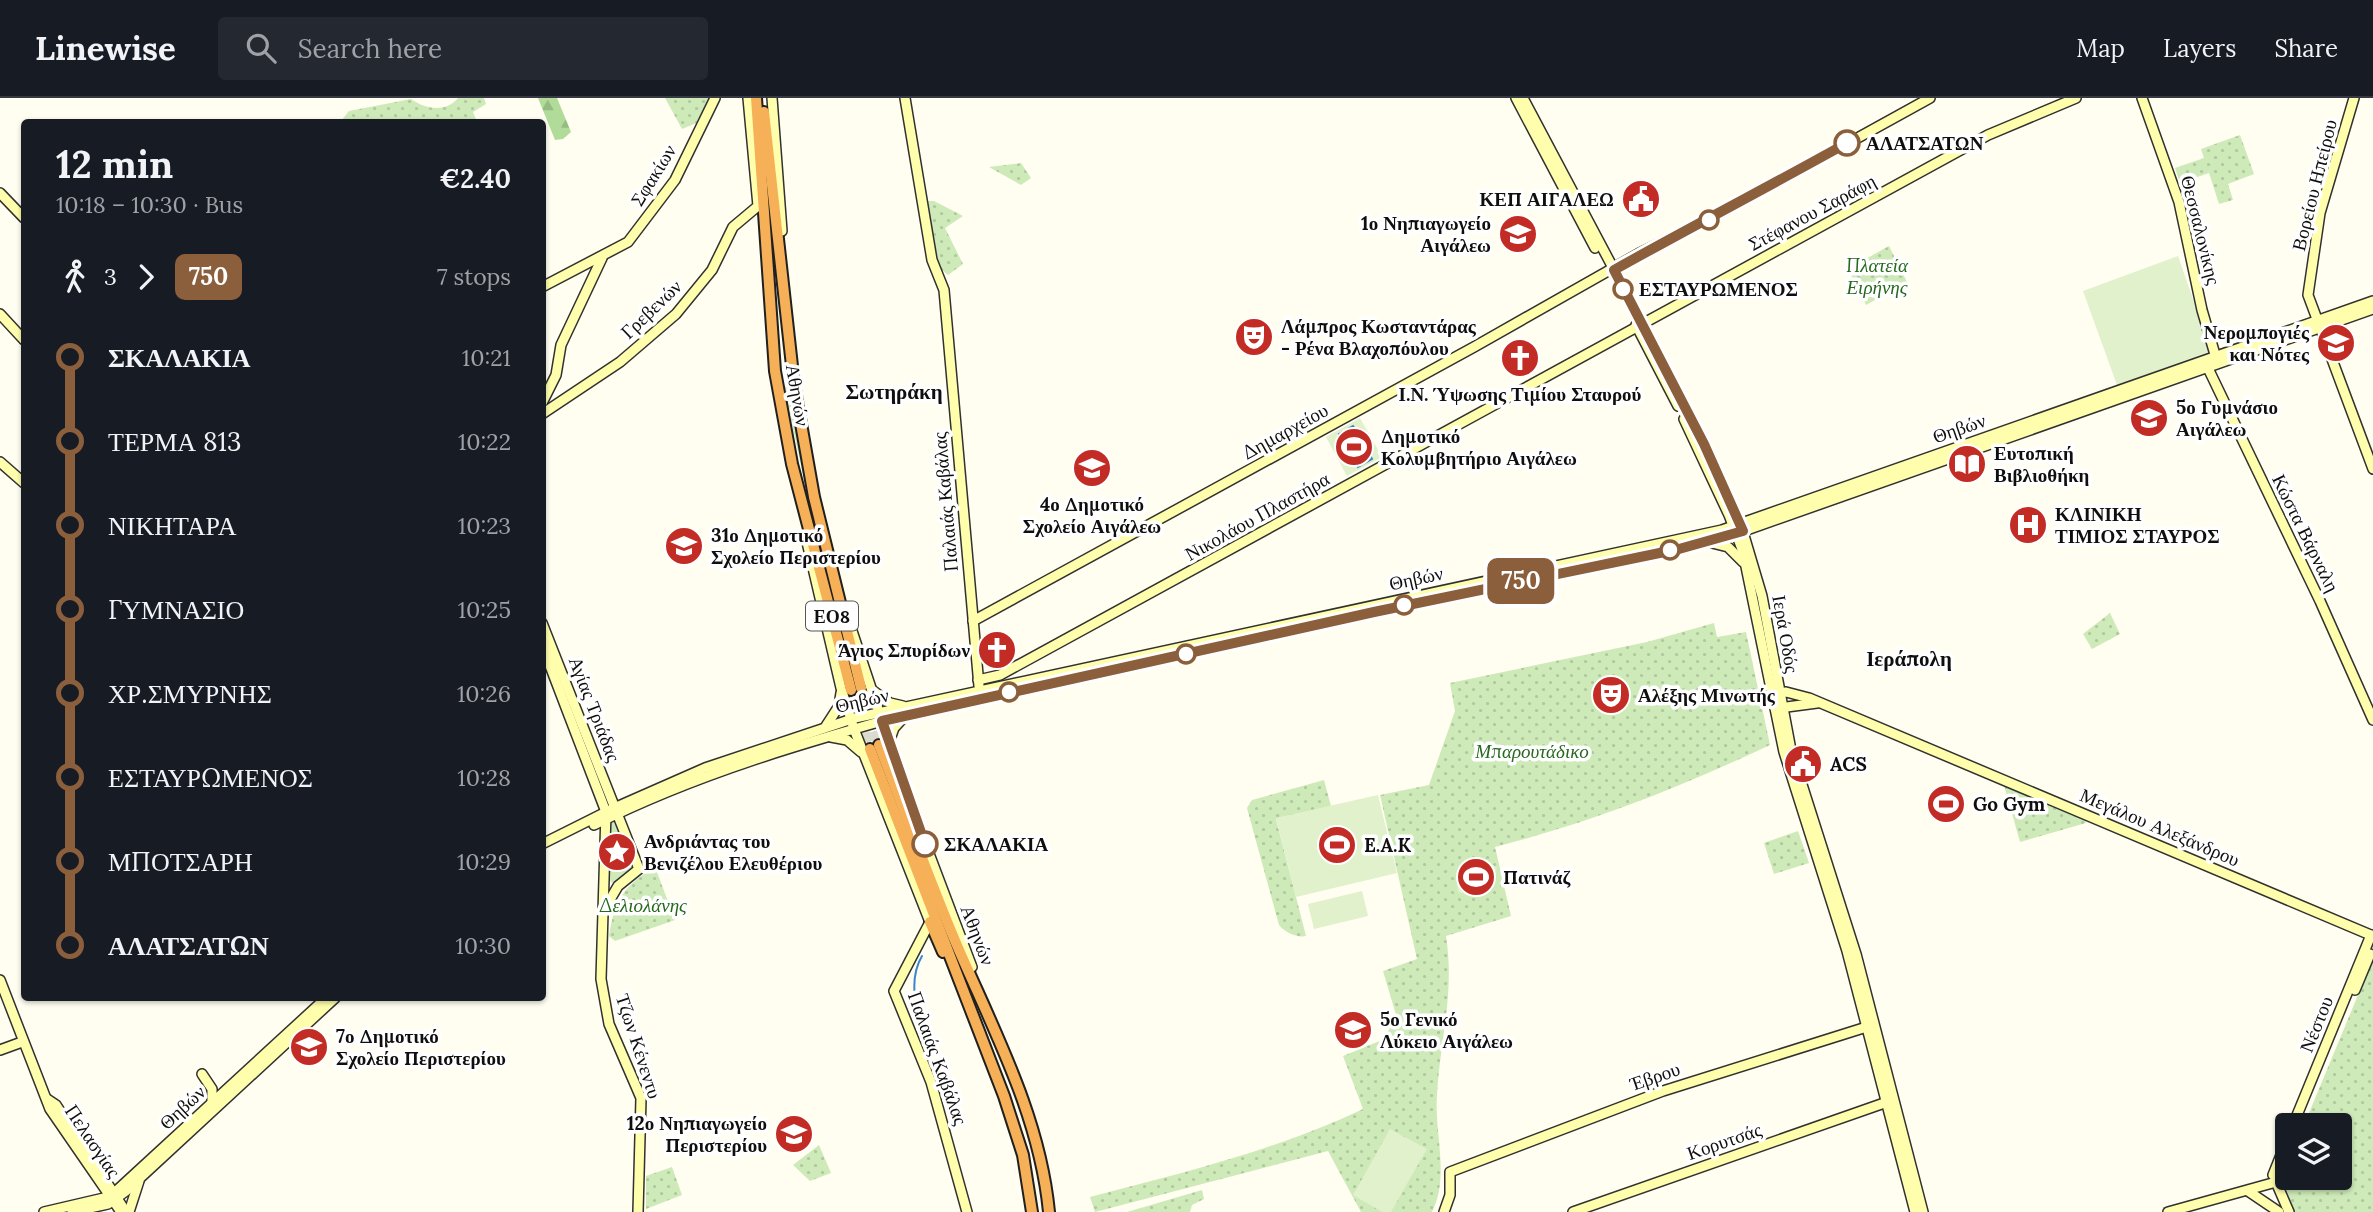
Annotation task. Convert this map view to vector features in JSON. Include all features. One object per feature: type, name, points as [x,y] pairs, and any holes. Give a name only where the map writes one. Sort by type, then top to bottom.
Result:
[{"type":"highway","name":"Αθηνών","points":[[756,98],[761,113],[782,261],[792,368],[814,497],[856,688]]},
{"type":"highway","name":"Αθηνών","points":[[763,98],[761,113],[766,257],[775,371],[792,464],[856,688]]},
{"type":"highway","points":[[758,206],[766,257]]},
{"type":"highway","points":[[782,261],[783,240]]},
{"type":"highway","points":[[809,458],[819,497]]},
{"type":"highway","points":[[792,464],[793,481]]},
{"type":"highway","name":"Αθηνών","points":[[876,749],[1017,1134],[1027,1174],[1032,1212]]},
{"type":"highway","name":"Αθηνών","points":[[876,749],[950,928],[987,1009],[1032,1129],[1044,1173],[1049,1212]]},
{"type":"highway","points":[[930,922],[968,1005]]},
{"type":"highway","points":[[979,985],[987,1009]]},
{"type":"street","name":"Σφακίων","points":[[546,395],[556,375],[561,345],[603,258],[628,242],[667,192],[715,98]]},
{"type":"street","points":[[748,98],[758,206]]},
{"type":"street","points":[[772,98],[783,240]]},
{"type":"street","name":"Παλαιάς Καβάλας","points":[[905,98],[932,260],[944,290],[979,689]]},
{"type":"street","name":"Ιερά Οδός","points":[[1516,98],[1611,272]]},
{"type":"street","name":"Ιερά Οδός","points":[[1523,98],[1639,326],[1704,444],[1762,596],[1775,694]]},
{"type":"street","name":"Δημαρχείου","points":[[973,621],[1611,272],[1638,254],[1718,215],[1930,98]]},
{"type":"street","name":"Στέφανου Σαράφη","points":[[1639,326],[2004,127],[2076,98]]},
{"type":"street","name":"Θεσσαλονίκης","points":[[2142,98],[2179,202],[2204,320],[2216,358]]},
{"type":"street","name":"Βορείου Ηπείρου","points":[[2354,98],[2314,244],[2308,295],[2373,469]]},
{"type":"street","points":[[0,193],[21,215]]},
{"type":"street","name":"Γρεβενών","points":[[546,411],[620,362],[676,314],[712,270],[733,227],[758,206]]},
{"type":"street","points":[[546,285],[603,258]]},
{"type":"street","name":"Θηβών","points":[[546,848],[609,812],[701,776],[866,721],[979,689],[1700,544],[2207,366],[2373,301]]},
{"type":"street","name":"Θηβών","points":[[2216,358],[2373,309]]},
{"type":"street","points":[[0,314],[21,337]]},
{"type":"street","name":"Νικολάου Πλαστήρα","points":[[979,689],[1000,675],[1639,326]]},
{"type":"street","points":[[2207,366],[2216,358]]},
{"type":"street","name":"Κώστα Βάρναλη","points":[[2207,366],[2325,611],[2373,720]]},
{"type":"street","points":[[0,463],[21,480]]},
{"type":"street","name":"Αθηνών","points":[[793,481],[930,922]]},
{"type":"street","name":"Αθηνών","points":[[819,497],[856,688],[866,721],[979,985]]},
{"type":"street","name":"Ιερά Οδός","points":[[1738,529],[1778,708],[1923,1212]]},
{"type":"street","name":"Θηβών","points":[[979,689],[1738,529]]},
{"type":"street","points":[[1700,544],[1715,543],[1727,547],[1745,565]]},
{"type":"street","name":"Αγίας Τριάδας","points":[[546,634],[609,812]]},
{"type":"street","name":"Αγίας Τριάδας","points":[[546,655],[609,812],[639,869],[612,893],[603,915]]},
{"type":"street","points":[[1022,681],[1036,656]]},
{"type":"street","points":[[856,688],[907,711],[876,749]]},
{"type":"street","points":[[856,688],[866,721],[863,739],[876,749]]},
{"type":"street","points":[[826,726],[839,706],[856,688]]},
{"type":"street","name":"Μεγάλου Αλεξάνδρου","points":[[1775,694],[1805,697],[2372,936]]},
{"type":"street","name":"Μεγάλου Αλεξάνδρου","points":[[1778,708],[1817,703]]},
{"type":"street","name":"Θηβών","points":[[546,842],[705,768],[826,726],[866,721]]},
{"type":"street","points":[[822,737],[847,740],[876,749]]},
{"type":"street","name":"Τζων Κένεντυ","points":[[609,812],[600,972],[607,1014],[642,1107],[638,1212]]},
{"type":"street","name":"Παλαιάς Καβάλας","points":[[930,922],[894,991],[931,1082],[967,1212]]},
{"type":"street","name":"Νέστου","points":[[2299,1113],[2372,936]]},
{"type":"street","name":"Νέστου","points":[[2304,1113],[2373,946]]},
{"type":"street","name":"Πελασγίας","points":[[0,980],[50,1109],[125,1212]]},
{"type":"street","name":"Θηβών","points":[[44,1212],[113,1197],[323,1001]]},
{"type":"street","name":"Θηβών","points":[[72,1212],[113,1197],[140,1179],[332,1001]]},
{"type":"street","name":"Έβρου","points":[[1444,1212],[1450,1195],[1450,1172],[1663,1091],[1871,1025]]},
{"type":"street","points":[[0,1050],[22,1042]]},
{"type":"street","points":[[202,1074],[212,1089],[212,1103]]},
{"type":"street","name":"Ιερά Οδός","points":[[1891,1101],[1915,1212]]},
{"type":"street","name":"Κορυτσάς","points":[[1573,1212],[1891,1101]]},
{"type":"street","points":[[2275,1176],[2289,1212]]},
{"type":"street","points":[[125,1212],[140,1179]]},
{"type":"street","points":[[2168,1212],[2248,1191],[2274,1179]]},
{"type":"street","points":[[2248,1191],[2278,1212]]},
{"type":"green space","points":[[458,98],[484,98],[486,104],[473,112],[476,119],[343,119],[349,111],[411,99],[435,108],[453,103]]},
{"type":"green space","points":[[538,98],[557,98],[571,132],[563,139],[555,140]]},
{"type":"green space","points":[[665,98],[709,98],[699,122],[682,129]]},
{"type":"green space","points":[[2240,135],[2254,174],[2228,184],[2233,200],[2219,204],[2209,173],[2180,183],[2175,168],[2204,158],[2201,149]]},
{"type":"green space","points":[[1021,163],[1031,178],[1021,185],[989,167]]},
{"type":"green space","points":[[926,201],[934,201],[963,216],[945,228],[963,264],[948,275],[938,267]]},
{"type":"green space","name":"Πλατεία Ειρήνης","points":[[1889,246],[1907,282],[1866,305],[1848,269]]},
{"type":"green space","points":[[2178,256],[2211,351],[2117,385],[2083,291]]},
{"type":"green space","points":[[784,387],[789,387],[856,690],[864,688],[866,699],[856,701],[850,692]]},
{"type":"green space","name":"Δημοτικό Κολυμβητήριο Αιγάλεω","points":[[1360,418],[1382,457],[1347,476],[1326,437]]},
{"type":"green space","points":[[2110,613],[2120,634],[2092,649],[2083,634]]},
{"type":"green space","name":"Μπαρουτάδικο","points":[[1714,623],[1717,637],[1746,632],[1770,745],[1635,803],[1495,847],[1511,916],[1446,936],[1448,997],[1437,1095],[1441,1169],[1432,1212],[1361,1212],[1328,1151],[1095,1212],[1090,1197],[1263,1149],[1363,1109],[1343,1056],[1382,1040],[1397,1018],[1383,971],[1417,959],[1380,795],[1429,785],[1455,711],[1450,683],[1647,642]]},
{"type":"green space","points":[[1324,780],[1331,806],[1276,819],[1306,936],[1299,936],[1287,932],[1279,925],[1247,808],[1252,800]]},
{"type":"green space","points":[[2004,785],[2085,819],[2086,823],[2020,842]]},
{"type":"green space","name":"E.A.K","points":[[1378,795],[1397,873],[1296,897],[1276,818]]},
{"type":"green space","points":[[614,822],[633,866],[612,883],[608,878],[610,824]]},
{"type":"green space","points":[[1798,831],[1809,863],[1774,874],[1764,843]]},
{"type":"green space","name":"Πατινάζ","points":[[1487,860],[1497,868],[1491,878],[1476,890],[1458,892],[1457,884],[1472,866]]},
{"type":"green space","name":"Δελιολάνης","points":[[655,867],[675,920],[615,941],[609,936],[614,913],[622,895],[635,880]]},
{"type":"green space","points":[[1362,891],[1368,916],[1314,929],[1308,904]]},
{"type":"green space","points":[[2373,959],[2373,1212],[2293,1212],[2283,1190],[2352,1190],[2352,1113],[2309,1113]]},
{"type":"green space","points":[[1390,1129],[1427,1149],[1391,1212],[1382,1212],[1353,1195]]},
{"type":"green space","points":[[819,1145],[831,1173],[810,1181],[793,1165]]},
{"type":"green space","points":[[672,1167],[682,1195],[646,1209],[646,1176]]},
{"type":"green space","points":[[1202,1190],[1204,1199],[1192,1205],[1190,1212],[1127,1212]]},
{"type":"water","points":[[1353,426],[1372,459],[1358,467],[1339,434]]},
{"type":"waterway","points":[[922,956],[914,984],[918,1013],[926,1030]]},
{"type":"tunnel","points":[[861,688],[879,745]]},
{"type":"tunnel","points":[[851,690],[870,749]]},
{"type":"bus line","name":"750","points":[[925,844],[882,721],[1374,612],[1679,549],[1743,531],[1704,444],[1614,270],[1647,249],[1673,239],[1847,143]]},
{"type":"place","name":"ΑΛΑΤΣΑΤΩΝ","points":[[1847,143]]},
{"type":"place","name":"ΚΕΠ ΑΙΓΑΛΕΩ","points":[[1641,199]]},
{"type":"place","name":"1ο Νηπιαγωγείο Αιγάλεω","points":[[1518,234]]},
{"type":"place","name":"ΕΣΤΑΥΡΩΜΕΝΟΣ","points":[[1623,289]]},
{"type":"place","name":"Λάμπρος Κωσταντάρας - Ρένα Βλαχοπόυλου","points":[[1254,337]]},
{"type":"place","name":"Νερομπογιές και Νότες","points":[[2336,343]]},
{"type":"place","name":"Ι.Ν. Ύψωσης Τιμίου Σταυρού","points":[[1520,358]]},
{"type":"place","name":"5ο Γυμνάσιο Αιγάλεω","points":[[2149,418]]},
{"type":"place","name":"Δημοτικό Κολυμβητήριο Αιγάλεω","points":[[1354,447]]},
{"type":"place","name":"Ευτοπική Βιβλιοθήκη","points":[[1967,464]]},
{"type":"place","name":"4ο Δημοτικό Σχολείο Αιγάλεω","points":[[1092,468]]},
{"type":"place","name":"ΚΛΙΝΙΚΗ ΤΙΜΙΟΣ ΣΤΑΥΡΟΣ","points":[[2028,525]]},
{"type":"place","name":"31ο Δημοτικό Σχολείο Περιστερίου","points":[[684,546]]},
{"type":"place","name":"Άγιος Σπυρίδων","points":[[997,650]]},
{"type":"place","name":"Αλέξης Μινωτής","points":[[1611,695]]},
{"type":"place","name":"ACS","points":[[1803,764]]},
{"type":"place","name":"Go Gym","points":[[1946,804]]},
{"type":"place","name":"ΣΚΑΛΑΚΙΑ","points":[[925,844]]},
{"type":"place","name":"E.A.K","points":[[1337,845]]},
{"type":"place","name":"Ανδριάντας του Βενιζέλου Ελευθέριου","points":[[617,852]]},
{"type":"place","name":"Πατινάζ","points":[[1476,877]]},
{"type":"place","name":"5ο Γενικό Λύκειο Αιγάλεω","points":[[1353,1030]]},
{"type":"place","name":"7ο Δημοτικό Σχολείο Περιστερίου","points":[[309,1047]]},
{"type":"place","name":"12ο Νηπιαγωγείο Περιστερίου","points":[[794,1134]]},
{"type":"district","name":"Σωτηράκη","points":[[894,391]]},
{"type":"district","name":"Ιεράπολη","points":[[1909,658]]}]
